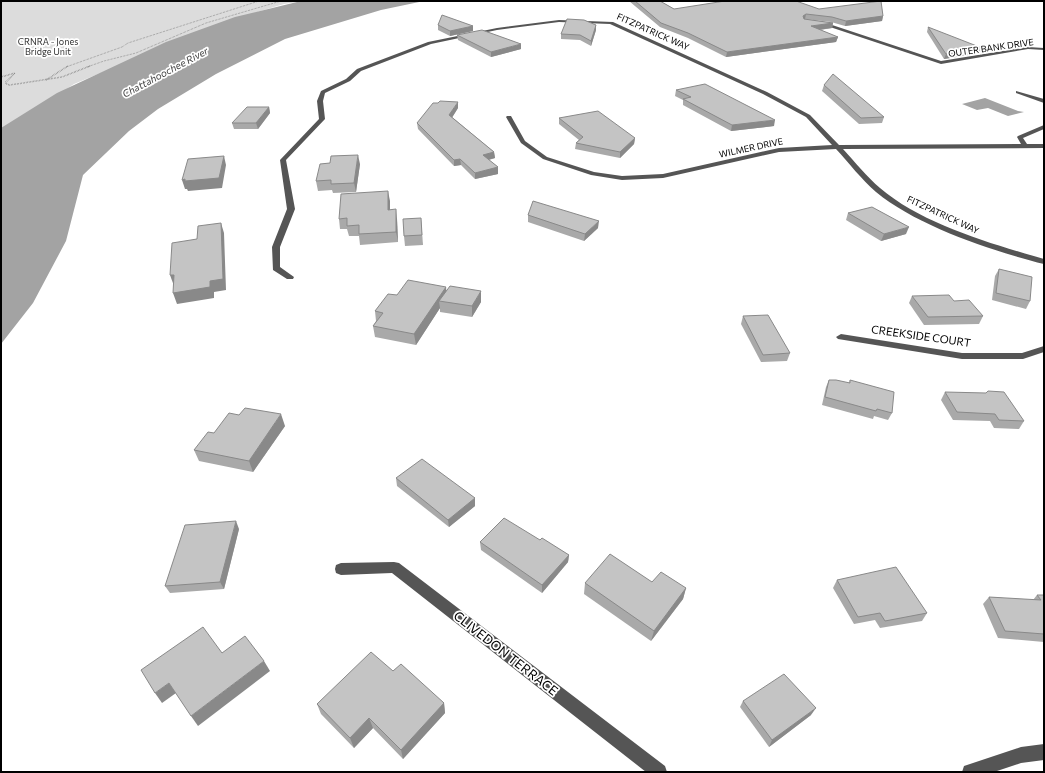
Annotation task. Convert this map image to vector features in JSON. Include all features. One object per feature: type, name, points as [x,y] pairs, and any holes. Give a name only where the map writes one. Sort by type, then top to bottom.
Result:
[{"type":"street","name":"FITZPATRICK WAY","points":[[290,277],[276,268],[276,247],[291,209],[283,160],[322,119],[320,101],[323,92],[348,80],[359,70],[430,43],[497,29],[559,21],[611,23],[765,93],[808,116],[839,147],[878,190],[914,214],[982,243],[1044,262]]},
{"type":"street","name":"OUTER BANK DRIVE","points":[[812,21],[829,24],[941,63],[1028,48],[1044,49]]},
{"type":"street","points":[[1018,92],[1044,101]]},
{"type":"street","name":"WILMER DRIVE","points":[[509,117],[523,142],[545,158],[593,174],[622,178],[663,176],[779,150],[839,147],[1044,146]]},
{"type":"street","points":[[1024,147],[1020,137],[1044,127]]},
{"type":"street","name":"CREEKSIDE COURT","points":[[841,337],[962,356],[1023,356],[1044,349]]},
{"type":"street","name":"CLIVEDON TERRACE","points":[[341,569],[394,567],[659,772]]},
{"type":"street","points":[[970,772],[1021,755],[1044,752]]},
{"type":"path","points":[[45,80],[53,74],[76,63],[122,47],[128,43],[259,1]]},
{"type":"path","points":[[1,77],[15,73],[6,82],[6,84],[10,85],[62,77],[104,61],[136,53],[206,23],[281,1]]},
{"type":"green space","name":"CRNRA - Jones Bridge Unit","points":[[1,1],[303,1],[284,4],[221,23],[74,84],[1,132]]},
{"type":"water","name":"Chattahoochee River","points":[[301,1],[424,1],[381,10],[285,39],[216,74],[158,109],[129,131],[83,175],[66,241],[33,303],[1,344],[1,128],[57,93],[166,42],[235,17]]},
{"type":"water","points":[[985,98],[1024,112],[1008,116],[988,108],[977,110],[962,104]]},
{"type":"building","points":[[635,1],[660,1],[674,9],[725,1],[796,1],[819,9],[881,1],[883,16],[846,21],[832,17],[806,14],[803,16],[804,19],[833,23],[811,26],[838,37],[727,52],[688,33],[661,23]]},
{"type":"building","points":[[442,15],[473,26],[450,31],[438,25]]},
{"type":"building","points":[[567,19],[584,20],[596,25],[591,41],[580,35],[561,34]]},
{"type":"building","points":[[928,27],[982,48],[946,54]]},
{"type":"building","points":[[482,30],[521,44],[491,52],[457,35]]},
{"type":"building","points":[[833,74],[884,117],[861,118],[824,85]]},
{"type":"building","points":[[705,84],[775,120],[732,125],[683,99],[691,97],[676,90]]},
{"type":"building","points":[[440,101],[458,102],[449,115],[494,152],[483,155],[498,167],[475,173],[460,159],[454,160],[417,123],[433,103],[438,103]]},
{"type":"building","points":[[247,107],[269,107],[256,123],[232,123]]},
{"type":"building","points":[[598,111],[635,138],[620,152],[576,143],[583,137],[559,118]]},
{"type":"building","points":[[358,155],[354,183],[331,184],[331,180],[316,181],[320,164],[330,163],[331,156]]},
{"type":"building","points":[[224,156],[219,178],[182,180],[188,159]]},
{"type":"building","points":[[388,191],[388,210],[396,209],[396,232],[359,234],[359,225],[347,226],[347,218],[339,219],[341,194]]},
{"type":"building","points":[[533,201],[599,221],[585,234],[528,215]]},
{"type":"building","points":[[872,207],[909,227],[884,234],[848,213]]},
{"type":"building","points":[[421,218],[422,235],[404,236],[403,219]]},
{"type":"building","points":[[221,223],[223,279],[210,281],[210,287],[173,293],[174,275],[170,275],[172,243],[197,239],[198,226]]},
{"type":"building","points":[[999,269],[1032,277],[1030,301],[996,293]]},
{"type":"building","points":[[408,280],[446,287],[414,334],[373,326],[383,313],[375,311],[388,294],[397,295]]},
{"type":"building","points":[[450,286],[481,291],[472,306],[439,301]]},
{"type":"building","points":[[949,295],[954,301],[969,300],[983,316],[928,317],[912,296]]},
{"type":"building","points":[[768,315],[790,353],[763,355],[743,316]]},
{"type":"building","points":[[829,380],[850,383],[850,380],[894,392],[892,413],[877,409],[876,411],[825,397]]},
{"type":"building","points":[[988,391],[1004,392],[1024,421],[999,420],[995,414],[957,412],[945,392],[986,393]]},
{"type":"building","points":[[245,408],[281,414],[249,461],[194,450],[208,432],[214,433],[229,413],[239,415]]},
{"type":"building","points":[[422,459],[475,498],[448,520],[396,478]]},
{"type":"building","points":[[504,518],[540,540],[542,538],[569,555],[542,585],[480,542]]},
{"type":"building","points":[[236,521],[220,582],[165,586],[185,525]]},
{"type":"building","points":[[610,554],[652,582],[661,572],[686,588],[654,631],[585,583]]},
{"type":"building","points":[[896,567],[927,613],[885,621],[880,613],[858,617],[837,580]]},
{"type":"building","points":[[1037,595],[1044,595],[1044,634],[1005,631],[989,597],[1041,600]]},
{"type":"building","points":[[203,627],[222,653],[245,636],[264,661],[191,716],[169,683],[155,693],[141,670]]},
{"type":"building","points":[[371,652],[393,671],[401,664],[444,703],[401,750],[369,718],[350,738],[317,704]]},
{"type":"building","points":[[784,674],[816,708],[772,740],[743,701]]}]
